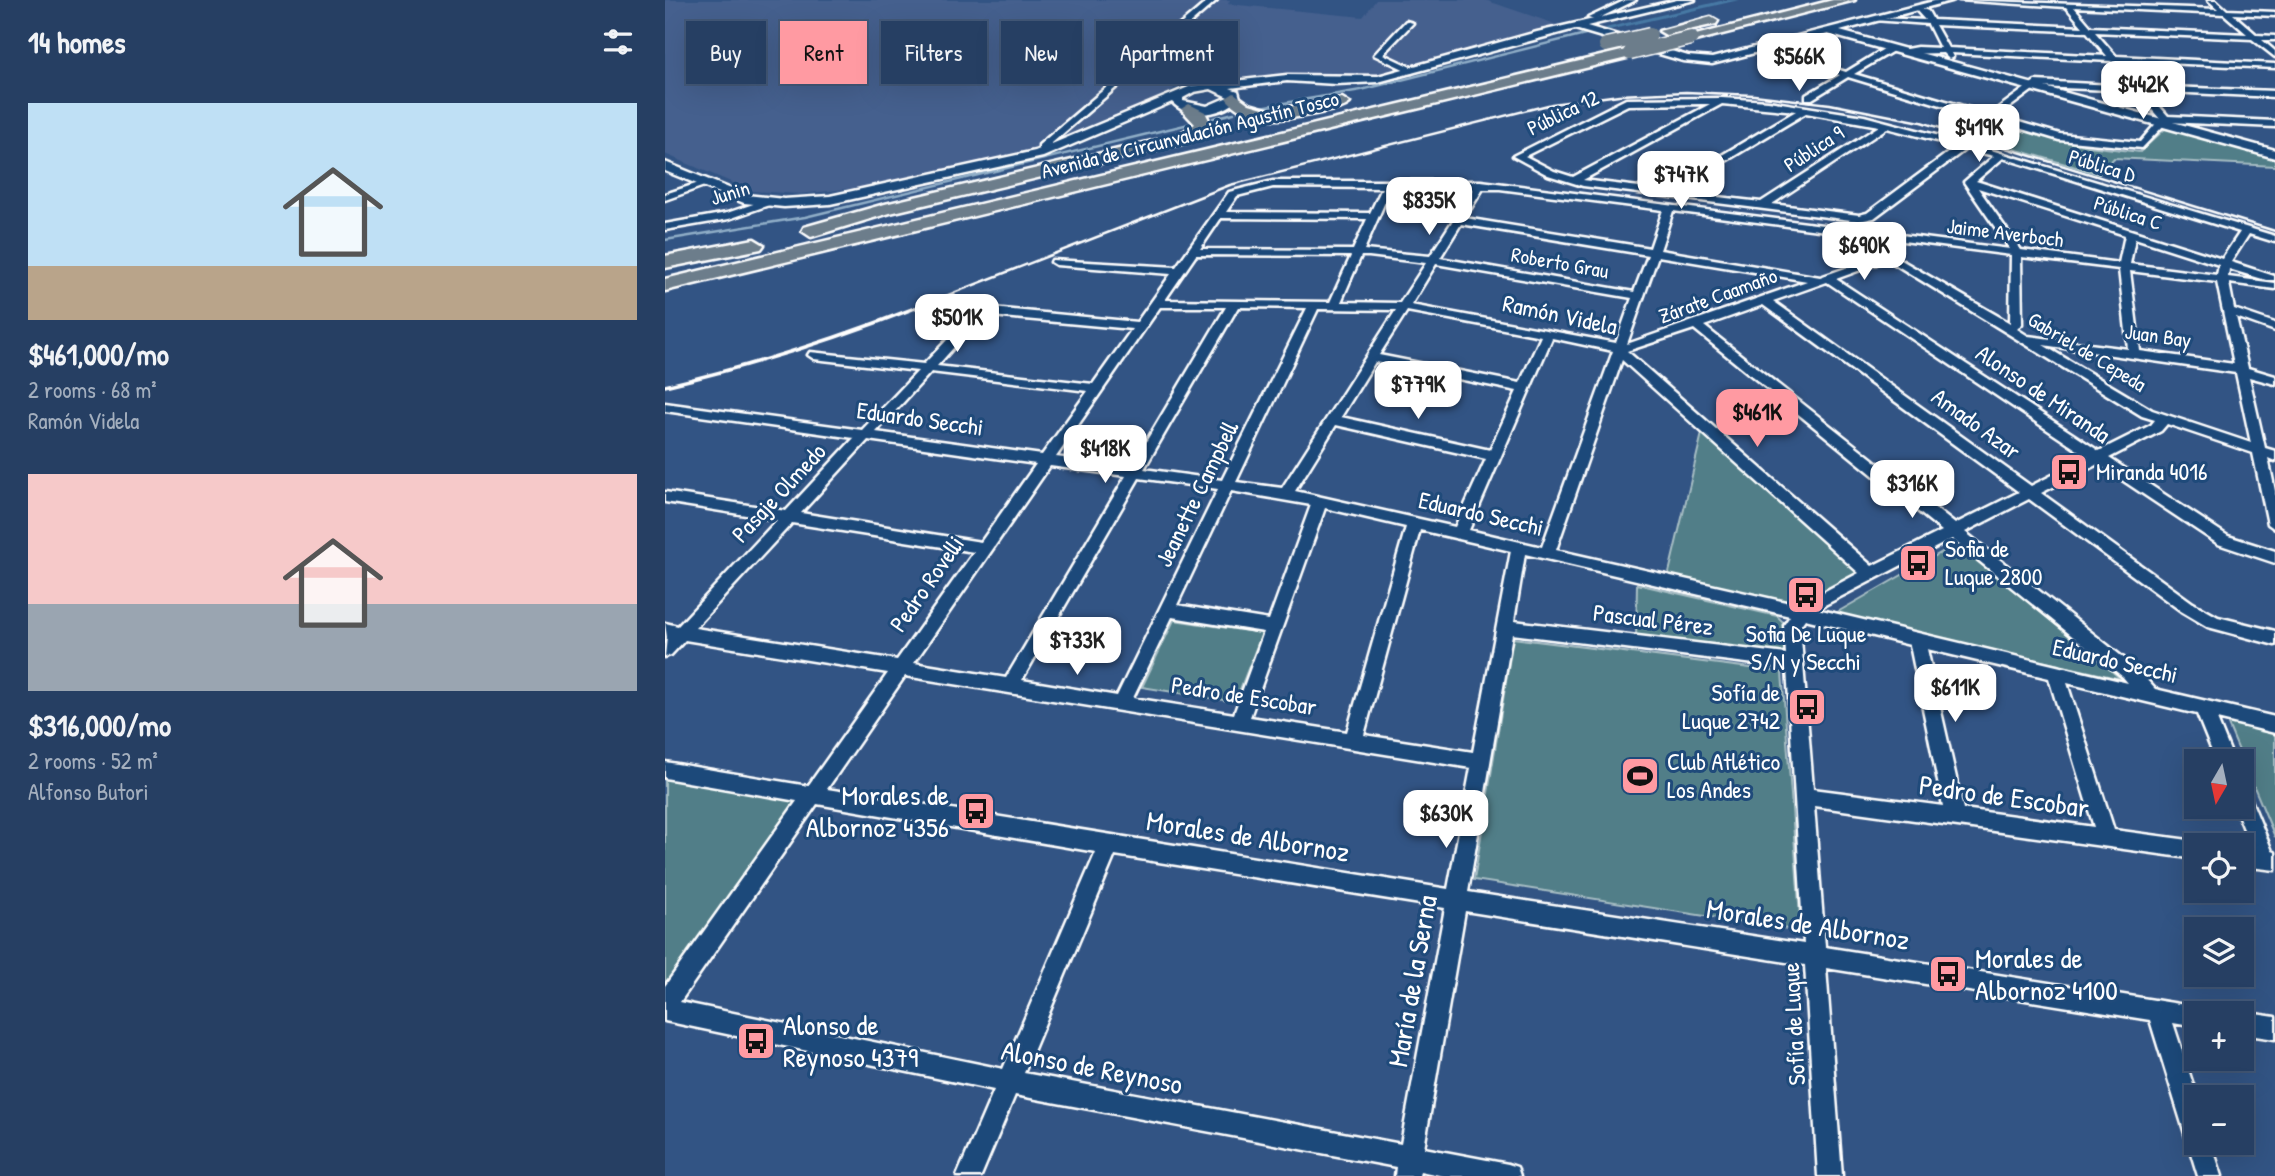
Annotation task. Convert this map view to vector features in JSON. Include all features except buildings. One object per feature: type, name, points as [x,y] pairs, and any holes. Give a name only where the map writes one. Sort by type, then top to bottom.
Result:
[{"type":"highway","name":"Avenida de Circunvalación Agustín Tosco","points":[[1185,101],[1199,115],[1203,124],[1183,139],[885,209],[799,234],[1799,0]]},
{"type":"highway","name":"Avenida de Circunvalación Agustín Tosco","points":[[665,285],[1849,0]]},
{"type":"highway","points":[[1417,88],[1441,84]]},
{"type":"highway","points":[[1234,97],[1246,110],[1271,114],[1354,100]]},
{"type":"highway","points":[[665,290],[768,265],[846,241]]},
{"type":"highway","points":[[665,264],[760,244]]},
{"type":"main road","points":[[668,171],[731,195],[765,203],[804,203],[849,197],[1025,158],[1073,142],[1140,110],[1185,101],[1215,86],[1287,78],[1362,80],[1412,71],[1576,26],[1691,0]]},
{"type":"main road","points":[[1576,26],[1697,61],[1719,60],[1920,10],[1949,0]]},
{"type":"main road","points":[[1832,32],[2275,154]]},
{"type":"main road","points":[[1185,101],[1216,108],[1263,81]]},
{"type":"main road","points":[[1215,86],[1232,91],[1234,97]]},
{"type":"street","points":[[1189,21],[1213,0]]},
{"type":"street","points":[[1592,18],[1632,0]]},
{"type":"street","points":[[1963,0],[2068,5],[2104,3],[2275,14]]},
{"type":"street","points":[[2212,0],[2275,55]]},
{"type":"street","points":[[1606,3],[1618,6]]},
{"type":"street","points":[[2068,5],[2138,87],[2163,121]]},
{"type":"street","points":[[1920,10],[1931,23],[1950,65]]},
{"type":"street","points":[[1878,20],[2275,38]]},
{"type":"street","points":[[1409,23],[1378,55],[1412,71]]},
{"type":"street","points":[[1809,97],[1890,48]]},
{"type":"street","points":[[1761,49],[1988,118],[2066,138],[2142,145],[2163,121]]},
{"type":"street","points":[[1904,52],[1912,49],[2275,66]]},
{"type":"street","points":[[1573,181],[1859,218],[1870,216],[1966,144],[1968,134],[2029,86],[2041,83],[2275,94]]},
{"type":"street","points":[[1042,147],[1116,84]]},
{"type":"street","points":[[1182,84],[1185,101]]},
{"type":"street","points":[[1209,84],[1215,86]]},
{"type":"street","points":[[1573,181],[1722,101]]},
{"type":"street","name":"Pública D","points":[[1626,102],[1722,101],[1806,109],[1888,124],[1966,144],[2275,239]]},
{"type":"street","name":"Pública 12","points":[[1573,181],[1519,158],[1521,153],[1626,102]]},
{"type":"street","points":[[1665,193],[1806,109]]},
{"type":"street","points":[[2163,121],[2275,124]]},
{"type":"street","name":"Pública 9","points":[[1762,206],[1888,124]]},
{"type":"street","points":[[2001,155],[1969,181],[2016,253],[2016,324],[2009,329]]},
{"type":"street","name":"Pública C","points":[[1969,181],[2275,280]]},
{"type":"street","points":[[665,197],[705,184]]},
{"type":"street","name":"Jaime Averboch","points":[[1233,194],[1273,184],[1387,187],[1481,184],[2275,286]]},
{"type":"street","points":[[1286,494],[1481,184]]},
{"type":"street","points":[[1334,305],[1387,187]]},
{"type":"street","name":"Pedro Rovelli","points":[[665,1004],[1233,194]]},
{"type":"street","name":"Junin","points":[[665,227],[717,219],[765,203]]},
{"type":"street","points":[[1547,555],[1669,209]]},
{"type":"street","points":[[1217,215],[1373,216]]},
{"type":"street","name":"Alonso de Miranda","points":[[1459,220],[1824,279],[2223,540],[2275,557]]},
{"type":"street","points":[[2246,231],[2225,263],[2222,279],[2243,369],[2268,454],[2275,524]]},
{"type":"street","points":[[2131,234],[2124,267],[2134,352]]},
{"type":"street","points":[[1888,237],[1889,256]]},
{"type":"street","name":"Roberto Grau","points":[[1192,252],[1357,253],[1433,260],[1639,296]]},
{"type":"street","name":"Zárate Caamaño","points":[[1621,349],[1889,256]]},
{"type":"street","name":"Gabriel de Cepeda","points":[[1889,256],[2163,420],[2268,454]]},
{"type":"street","points":[[1056,262],[1179,271]]},
{"type":"street","name":"Amado Azar","points":[[1763,299],[2199,615],[2214,622],[2275,638]]},
{"type":"street","name":"Ramón Videla","points":[[1156,303],[1405,307],[1621,349],[1871,574]]},
{"type":"street","points":[[1010,686],[1234,304]]},
{"type":"street","name":"Jeanette Campbell","points":[[1122,703],[1314,305]]},
{"type":"street","points":[[2230,311],[2275,327]]},
{"type":"street","name":"Pasaje Olmedo","points":[[665,650],[673,631],[787,517],[972,319],[986,312],[1140,326]]},
{"type":"street","points":[[1696,325],[2129,672],[2149,694]]},
{"type":"street","points":[[1460,534],[1548,334]]},
{"type":"street","name":"Juan Bay","points":[[2026,340],[2134,352],[2243,369],[2275,380]]},
{"type":"street","points":[[814,355],[1096,388]]},
{"type":"street","points":[[1374,358],[1524,388]]},
{"type":"street","name":"Eduardo Secchi","points":[[665,407],[1286,494],[2055,671],[2275,725]]},
{"type":"street","points":[[1334,420],[1494,456]]},
{"type":"street","points":[[1801,612],[2156,428],[2163,420]]},
{"type":"street","points":[[665,497],[984,548]]},
{"type":"street","points":[[1240,722],[1320,501]]},
{"type":"street","points":[[1354,739],[1414,523]]},
{"type":"street","name":"María de la Serna","points":[[1409,1167],[1519,548]]},
{"type":"street","points":[[1167,610],[1275,627]]},
{"type":"street","name":"Sofía de Luque","points":[[1801,612],[1792,625],[1817,956],[1829,1176]]},
{"type":"street","name":"Pascual Pérez","points":[[1506,627],[1794,662]]},
{"type":"street","name":"Pedro de Escobar","points":[[673,631],[899,669],[1354,739],[1482,762]]},
{"type":"street","points":[[1917,640],[1955,817]]},
{"type":"street","points":[[2055,671],[2107,838]]},
{"type":"street","points":[[2203,707],[2220,749]]},
{"type":"street","name":"Morales de Albornoz","points":[[665,770],[1109,845],[2184,1014]]},
{"type":"street","name":"Pedro de Escobar","points":[[1804,796],[2184,848]]},
{"type":"street","points":[[2250,819],[2270,861]]},
{"type":"street","points":[[968,1176],[1109,845]]},
{"type":"street","name":"Alonso de Reynoso","points":[[665,1010],[1409,1167],[1509,1176]]},
{"type":"street","points":[[2158,1010],[2184,1094]]},
{"type":"street","points":[[2254,1025],[2275,1028]]},
{"type":"street","points":[[2203,1155],[2210,1176]]},
{"type":"shaded area","points":[[665,0],[1230,0],[1228,4],[1363,17],[1376,0],[1485,0],[1558,25],[1392,72],[1353,79],[1295,75],[1238,78],[1238,21],[1096,21],[1096,84],[1181,84],[1163,100],[1128,111],[1050,147],[857,188],[801,194],[752,191],[665,154]]},
{"type":"green space","points":[[1990,121],[2088,146],[2140,152],[2167,127],[2275,156],[2275,166],[2114,158],[2099,174],[1970,136]]},
{"type":"green space","points":[[1703,429],[1864,574],[1794,608],[1667,581]]},
{"type":"green space","points":[[1958,543],[2121,679],[1834,614]]},
{"type":"green space","points":[[1637,584],[1777,616],[1784,623],[1784,650],[1776,658],[1636,641]]},
{"type":"green space","points":[[1174,620],[1262,633],[1235,702],[1142,687]]},
{"type":"green space","name":"Club Atlético Los Andes","points":[[1513,638],[1782,672],[1801,931],[1474,880]]},
{"type":"green space","points":[[2227,722],[2275,731],[2275,837],[2254,787],[2254,749],[2238,749]]},
{"type":"green space","points":[[665,779],[803,801],[665,995]]},
{"type":"waterway","points":[[1609,28],[1735,0]]},
{"type":"waterway","points":[[1261,107],[1361,90],[1585,34]]},
{"type":"waterway","points":[[1213,118],[1234,113]]},
{"type":"waterway","points":[[665,240],[805,217],[1189,124]]},
{"type":"railway","points":[[910,310],[1230,185],[1552,104],[1619,95],[1686,92],[1754,95],[1830,104],[1921,122],[2275,231]]},
{"type":"railway","points":[[665,386],[792,352],[915,308]]},
{"type":"place","name":"Miranda 4016","points":[[2069,472]]},
{"type":"place","name":"Sofia de Luque 2800","points":[[1918,563]]},
{"type":"place","name":"Sofia De Luque S/N y Secchi","points":[[1806,595]]},
{"type":"place","name":"Sofía de Luque 2742","points":[[1807,707]]},
{"type":"place","name":"Club Atlético Los Andes","points":[[1640,776]]},
{"type":"place","name":"Morales de Albornoz 4356","points":[[976,811]]},
{"type":"place","name":"Morales de Albornoz 4100","points":[[1948,974]]},
{"type":"place","name":"Alonso de Reynoso 4379","points":[[756,1041]]}]
